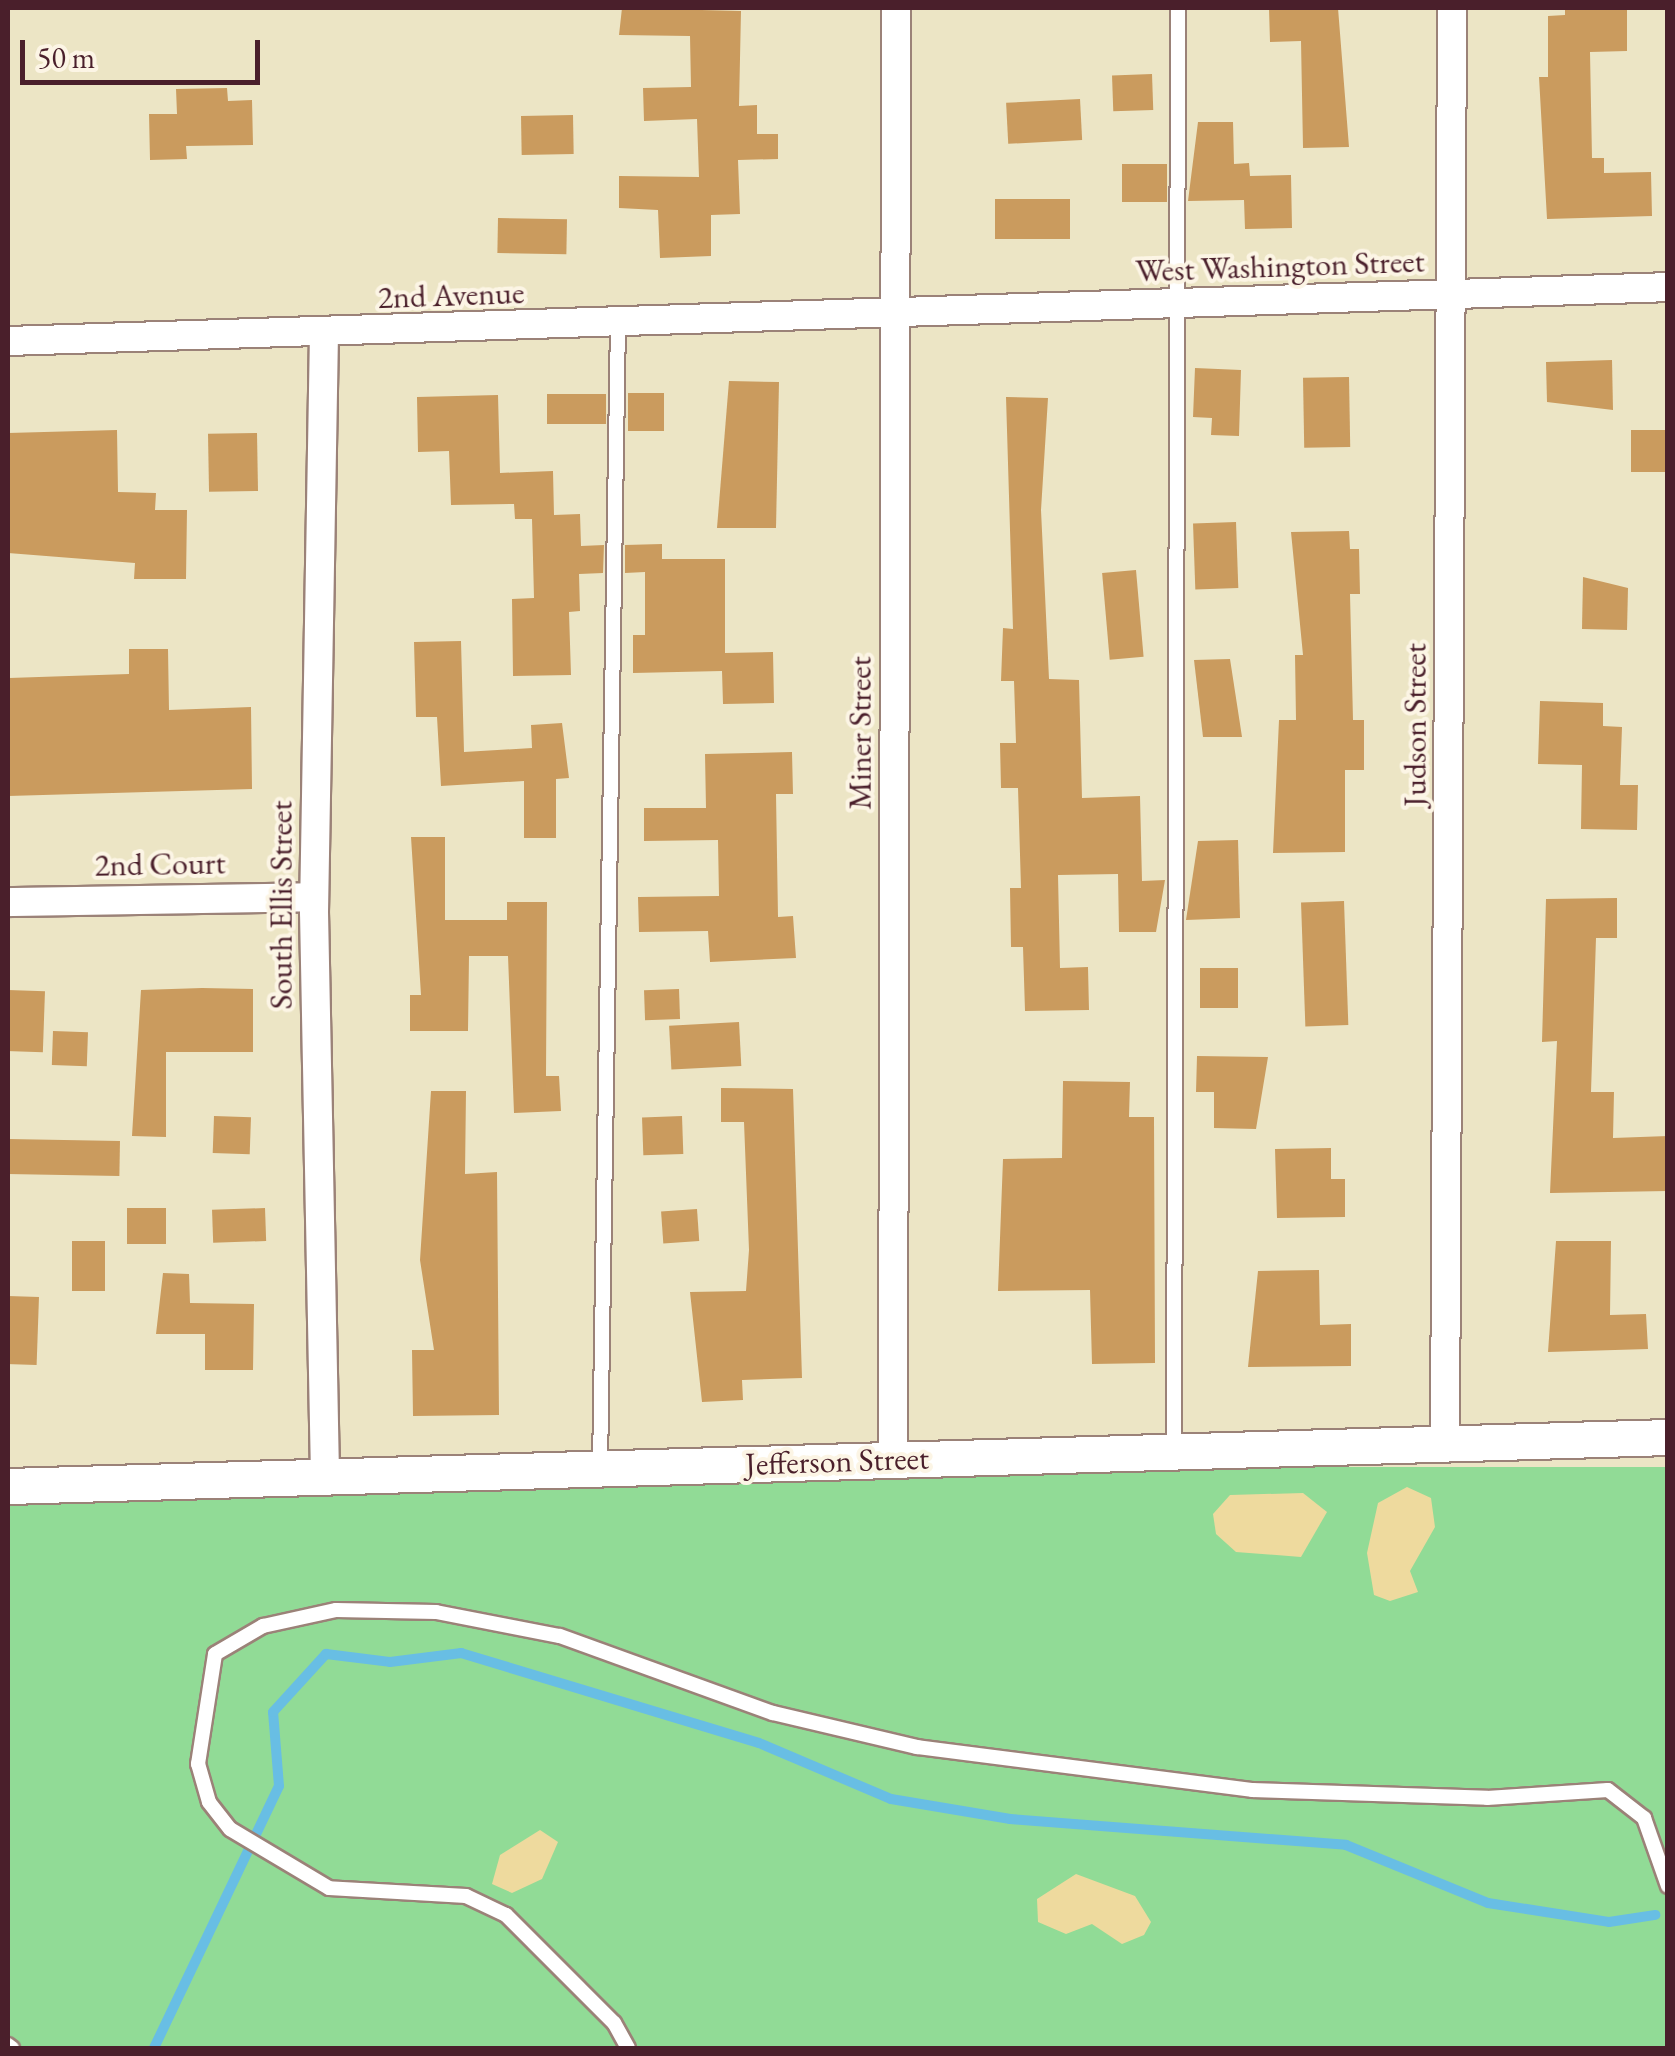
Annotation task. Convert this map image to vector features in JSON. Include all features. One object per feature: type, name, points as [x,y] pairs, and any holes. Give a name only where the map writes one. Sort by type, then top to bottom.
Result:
[{"type":"street","name":"Miner Street","points":[[893,1459],[896,8]]},
{"type":"street","name":"Judson Street","points":[[1446,1443],[1452,8]]},
{"type":"street","name":"West Washington Street","points":[[896,318],[1668,287]]},
{"type":"street","name":"2nd Avenue","points":[[8,342],[896,318]]},
{"type":"street","name":"South Ellis Street","points":[[324,334],[314,897],[325,1476]]},
{"type":"street","name":"2nd Court","points":[[8,902],[314,897]]},
{"type":"street","name":"Jefferson Street","points":[[8,1486],[1668,1437]]},
{"type":"lane","points":[[1174,1451],[1178,8]]},
{"type":"lane","points":[[600,1468],[618,326]]},
{"type":"lane","points":[[628,2048],[614,2023],[506,1915],[466,1896],[329,1888],[230,1829],[198,1764],[215,1654],[263,1626],[336,1610],[436,1612],[560,1636],[773,1713],[917,1747],[1252,1790],[1487,1798],[1608,1790],[1644,1818],[1668,1886]]},
{"type":"green space","points":[[8,1467],[1667,1467],[1667,2048],[8,2048]]},
{"type":"sand","points":[[1407,1487],[1431,1498],[1435,1527],[1410,1571],[1418,1592],[1390,1601],[1374,1595],[1367,1553],[1378,1503]]},
{"type":"sand","points":[[1303,1493],[1327,1512],[1301,1557],[1236,1552],[1216,1534],[1213,1514],[1230,1495]]},
{"type":"sand","points":[[540,1830],[558,1842],[542,1879],[512,1893],[492,1884],[500,1855]]},
{"type":"sand","points":[[1076,1874],[1135,1896],[1151,1922],[1144,1935],[1122,1944],[1092,1924],[1066,1934],[1038,1922],[1037,1899]]},
{"type":"building","points":[[622,8],[741,11],[739,106],[757,105],[757,134],[778,134],[778,159],[738,160],[740,214],[711,215],[711,256],[660,258],[658,210],[619,208],[619,176],[699,177],[697,119],[644,121],[643,88],[691,87],[690,36],[619,35]]},
{"type":"building","points":[[1269,8],[1338,8],[1349,147],[1303,148],[1301,41],[1270,42]]},
{"type":"building","points":[[1565,8],[1627,8],[1627,51],[1590,52],[1592,158],[1604,158],[1604,173],[1651,172],[1652,216],[1547,219],[1539,77],[1548,77],[1548,16],[1565,15]]},
{"type":"building","points":[[1152,74],[1153,110],[1113,111],[1112,75]]},
{"type":"building","points":[[227,88],[228,101],[252,100],[253,145],[186,146],[187,159],[150,160],[149,114],[177,114],[176,89]]},
{"type":"building","points":[[1080,99],[1082,140],[1008,144],[1006,103]]},
{"type":"building","points":[[573,115],[574,154],[522,155],[521,116]]},
{"type":"building","points":[[1198,122],[1233,122],[1234,164],[1249,163],[1250,176],[1291,175],[1292,228],[1245,229],[1244,200],[1188,201]]},
{"type":"building","points":[[1122,164],[1167,164],[1167,202],[1122,202]]},
{"type":"building","points":[[995,199],[1070,199],[1070,239],[995,239]]},
{"type":"building","points":[[498,218],[567,219],[566,254],[497,253]]},
{"type":"building","points":[[1612,360],[1613,410],[1547,402],[1546,362]]},
{"type":"building","points":[[1195,368],[1241,370],[1239,436],[1211,435],[1212,418],[1193,417]]},
{"type":"building","points":[[1349,377],[1350,447],[1304,448],[1303,378]]},
{"type":"building","points":[[729,381],[779,382],[776,528],[717,528]]},
{"type":"building","points":[[628,393],[664,393],[664,431],[628,431]]},
{"type":"building","points":[[547,394],[606,394],[606,424],[547,424]]},
{"type":"building","points":[[498,395],[500,473],[553,471],[554,515],[580,514],[581,546],[604,545],[603,573],[579,574],[580,611],[569,612],[571,675],[513,676],[512,599],[534,598],[532,519],[515,519],[514,504],[451,505],[449,451],[418,452],[417,397]]},
{"type":"building","points":[[1006,397],[1048,398],[1041,510],[1049,679],[1079,680],[1082,798],[1140,796],[1142,881],[1165,880],[1156,932],[1119,932],[1118,874],[1058,875],[1060,968],[1088,967],[1089,1010],[1025,1011],[1023,947],[1011,947],[1010,888],[1021,888],[1018,788],[1001,788],[1000,743],[1016,743],[1014,681],[1001,681],[1003,628],[1013,629]]},
{"type":"building","points":[[117,430],[118,492],[156,493],[155,510],[187,510],[186,579],[134,579],[135,563],[8,553],[8,433]]},
{"type":"building","points":[[1631,430],[1668,430],[1668,472],[1631,472]]},
{"type":"building","points":[[257,433],[258,491],[209,492],[208,434]]},
{"type":"building","points":[[1236,522],[1238,588],[1195,589],[1193,524]]},
{"type":"building","points":[[1349,531],[1350,549],[1359,549],[1360,594],[1350,594],[1353,720],[1364,720],[1364,770],[1345,770],[1345,852],[1273,853],[1279,720],[1296,720],[1295,655],[1303,655],[1291,532]]},
{"type":"building","points":[[662,544],[662,559],[725,559],[725,653],[773,652],[774,703],[723,704],[722,671],[633,673],[633,635],[645,635],[645,572],[625,573],[625,545]]},
{"type":"building","points":[[1136,570],[1144,657],[1110,660],[1102,573]]},
{"type":"building","points":[[1583,577],[1628,588],[1627,630],[1582,629]]},
{"type":"building","points":[[461,641],[464,752],[532,748],[531,725],[562,723],[569,778],[556,779],[556,838],[524,838],[524,781],[441,786],[437,717],[416,717],[414,642]]},
{"type":"building","points":[[129,649],[168,649],[169,710],[251,707],[252,789],[8,796],[9,678],[129,674]]},
{"type":"building","points":[[1230,659],[1242,737],[1203,737],[1194,660]]},
{"type":"building","points":[[1540,701],[1603,703],[1603,726],[1622,727],[1620,785],[1638,785],[1637,830],[1581,829],[1582,765],[1538,764]]},
{"type":"building","points":[[792,752],[793,794],[776,794],[778,917],[793,916],[796,958],[710,962],[708,931],[639,932],[638,897],[719,896],[718,840],[644,841],[644,808],[706,808],[705,754]]},
{"type":"building","points":[[411,837],[445,837],[445,920],[507,920],[507,902],[547,902],[546,1076],[559,1076],[561,1111],[514,1113],[508,956],[469,956],[468,1031],[410,1031],[410,995],[421,995]]},
{"type":"building","points":[[1238,840],[1240,918],[1186,920],[1198,841]]},
{"type":"building","points":[[1617,898],[1617,938],[1596,938],[1591,1092],[1614,1092],[1613,1138],[1668,1136],[1668,1191],[1550,1193],[1557,1041],[1542,1042],[1546,899]]},
{"type":"building","points":[[1344,901],[1348,1025],[1305,1026],[1301,903]]},
{"type":"building","points":[[1200,968],[1238,968],[1238,1008],[1200,1008]]},
{"type":"building","points":[[253,989],[253,1052],[166,1052],[166,1137],[132,1136],[141,990]]},
{"type":"building","points":[[679,989],[680,1019],[645,1020],[644,990]]},
{"type":"building","points":[[8,990],[45,991],[43,1052],[8,1051]]},
{"type":"building","points":[[739,1022],[741,1066],[671,1070],[669,1026]]},
{"type":"building","points":[[53,1031],[88,1032],[87,1066],[52,1065]]},
{"type":"building","points":[[1197,1056],[1268,1057],[1256,1129],[1214,1128],[1214,1092],[1196,1092]]},
{"type":"building","points":[[1063,1081],[1130,1082],[1129,1117],[1154,1117],[1155,1363],[1092,1364],[1090,1290],[998,1291],[1003,1159],[1062,1158]]},
{"type":"building","points":[[721,1088],[793,1089],[802,1378],[742,1380],[743,1400],[702,1402],[690,1292],[746,1291],[749,1250],[744,1122],[721,1122]]},
{"type":"building","points":[[431,1091],[466,1091],[465,1174],[497,1172],[499,1415],[413,1416],[412,1350],[434,1350],[420,1260]]},
{"type":"building","points":[[214,1116],[251,1117],[250,1154],[213,1153]]},
{"type":"building","points":[[682,1116],[683,1154],[643,1155],[642,1117]]},
{"type":"building","points":[[8,1139],[120,1141],[119,1176],[8,1174]]},
{"type":"building","points":[[1331,1148],[1331,1179],[1345,1179],[1345,1217],[1277,1218],[1275,1149]]},
{"type":"building","points":[[127,1208],[166,1208],[166,1244],[127,1244]]},
{"type":"building","points":[[265,1208],[266,1241],[213,1243],[212,1210]]},
{"type":"building","points":[[697,1209],[699,1241],[663,1243],[661,1212]]},
{"type":"building","points":[[72,1241],[105,1241],[105,1291],[72,1291]]},
{"type":"building","points":[[1556,1241],[1611,1241],[1610,1315],[1646,1314],[1648,1349],[1548,1352]]},
{"type":"building","points":[[1319,1270],[1320,1325],[1351,1324],[1351,1366],[1248,1367],[1258,1271]]},
{"type":"building","points":[[163,1273],[189,1274],[190,1303],[254,1304],[253,1370],[205,1370],[205,1334],[156,1334]]},
{"type":"building","points":[[8,1296],[39,1297],[37,1365],[8,1364]]},
{"type":"waterway","points":[[154,2048],[279,1786],[273,1712],[326,1654],[390,1662],[461,1653],[759,1743],[891,1799],[1010,1819],[1346,1845],[1488,1903],[1609,1922],[1655,1915]]}]
